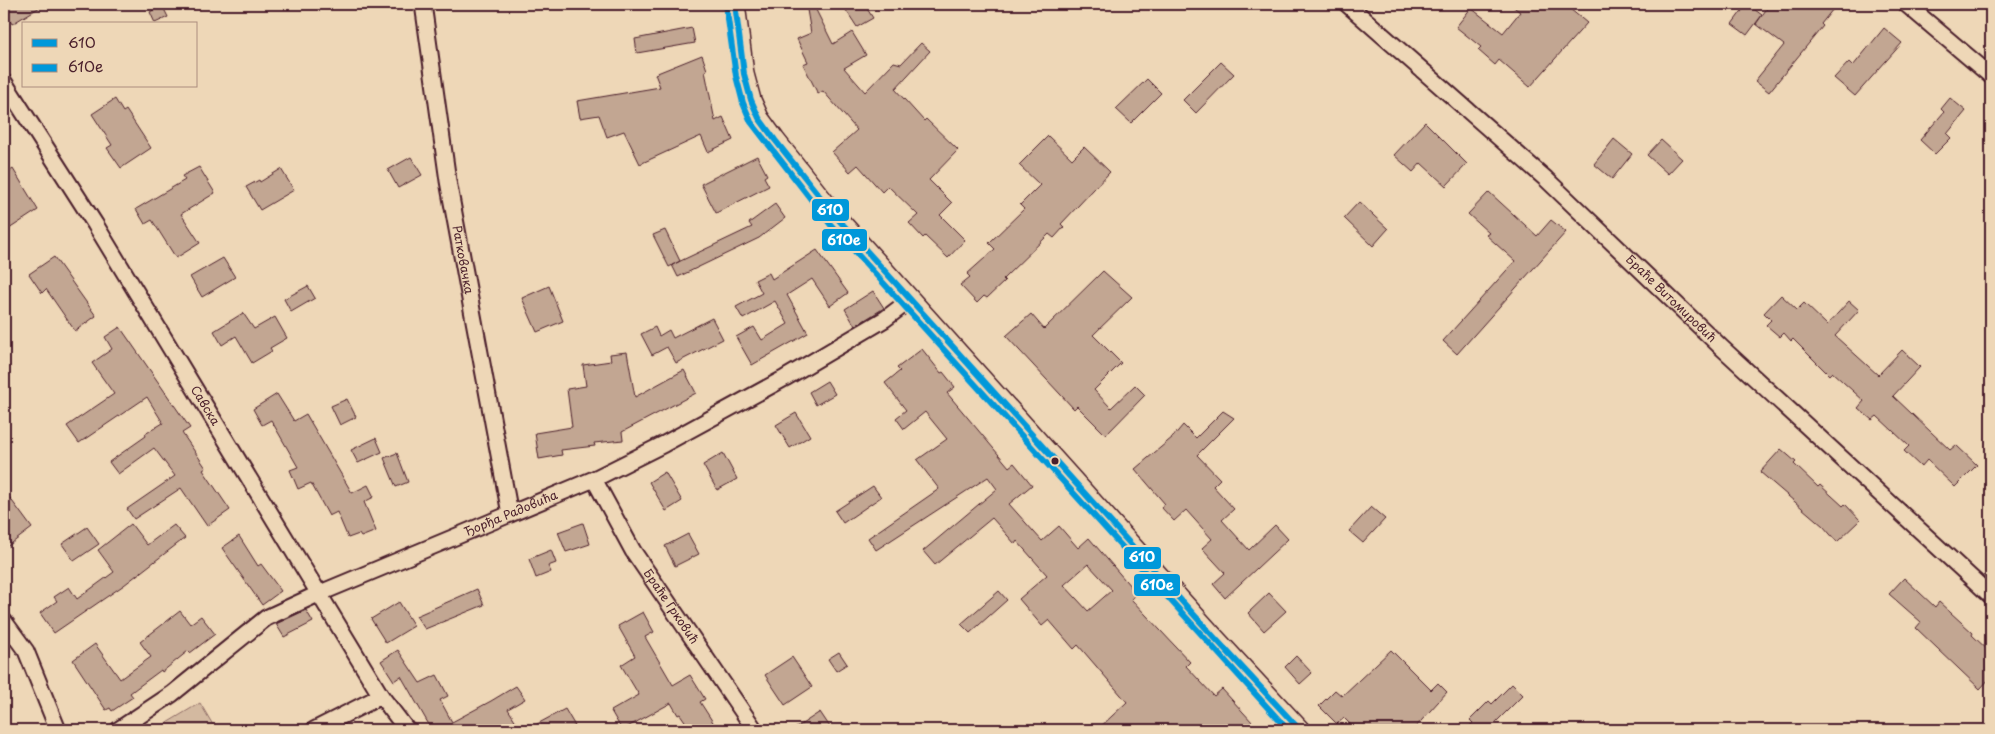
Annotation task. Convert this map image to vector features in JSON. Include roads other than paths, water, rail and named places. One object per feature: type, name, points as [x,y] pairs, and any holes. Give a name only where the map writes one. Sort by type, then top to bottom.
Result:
[{"type":"street","name":"Ратковачка","points":[[423,4],[448,181],[510,514]]},
{"type":"street","points":[[735,4],[744,74],[750,100],[756,113],[775,140],[837,218],[1300,730]]},
{"type":"street","name":"Браће Витомировић","points":[[1347,4],[1546,179],[1721,347],[1991,596]]},
{"type":"street","points":[[1906,4],[1991,76]]},
{"type":"street","name":"Савска","points":[[4,82],[95,224],[381,696],[407,730]]},
{"type":"street","name":"Ђорђа Радовића","points":[[118,730],[172,694],[266,618],[318,594],[594,479],[664,444],[785,378],[885,319],[910,300]]},
{"type":"street","name":"Браће Грковић","points":[[594,479],[633,551],[755,730]]},
{"type":"street","points":[[4,620],[26,651],[58,730]]},
{"type":"street","points":[[314,730],[381,696]]}]
